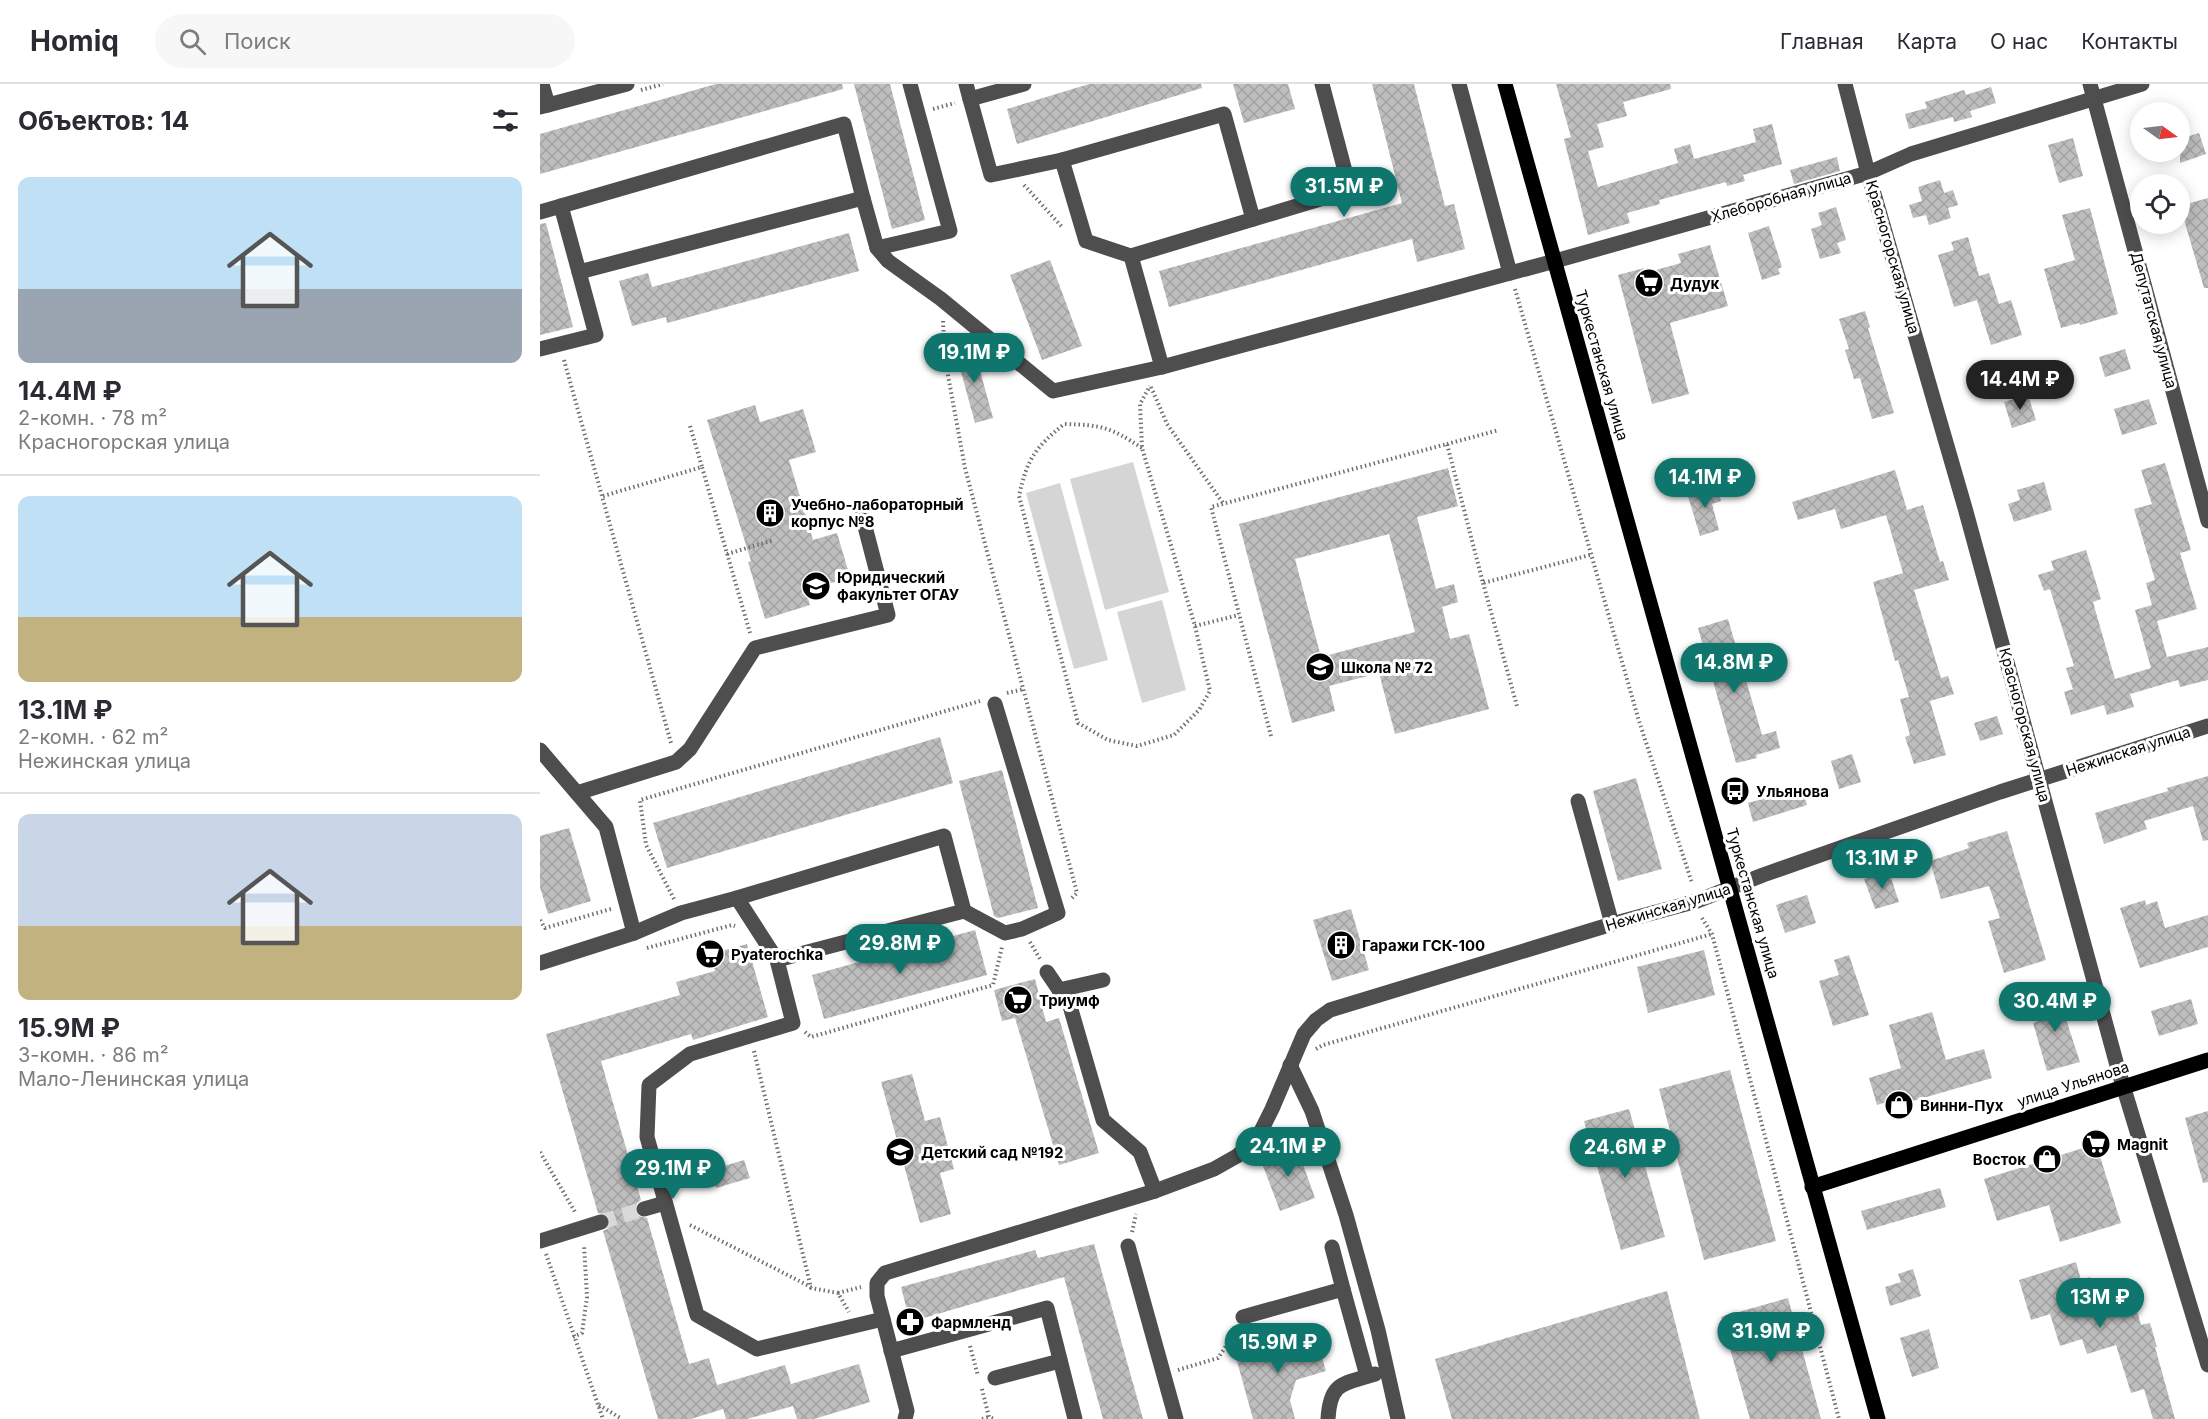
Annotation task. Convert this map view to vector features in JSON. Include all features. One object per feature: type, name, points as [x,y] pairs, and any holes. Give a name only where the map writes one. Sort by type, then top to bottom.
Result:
[{"type":"main road","name":"Туркестанская улица","points":[[1506,84],[1878,1419]]},
{"type":"main road","name":"улица Ульянова","points":[[1812,1187],[2208,1060]]},
{"type":"street","points":[[542,84],[544,106],[627,84]]},
{"type":"street","points":[[877,248],[950,231],[910,84]]},
{"type":"street","points":[[1024,84],[968,91],[991,175],[1062,160],[1224,114],[1253,219]]},
{"type":"street","points":[[1062,160],[1086,241],[1131,256],[1350,190],[1322,84]]},
{"type":"street","points":[[1459,84],[1510,273]]},
{"type":"street","name":"Красногорская улица","points":[[1845,84],[1868,173],[1965,508],[2123,1086],[2208,1365]]},
{"type":"street","name":"Хлеборобная улица","points":[[941,299],[1053,391],[1162,367],[1555,261],[1868,173],[1911,154],[2092,91],[2142,84]]},
{"type":"street","name":"Депутатская улица","points":[[2092,91],[2208,521]]},
{"type":"street","points":[[540,212],[844,123],[877,248],[888,261],[941,299]]},
{"type":"street","points":[[579,272],[863,198]]},
{"type":"street","points":[[540,349],[596,335],[561,206]]},
{"type":"street","points":[[1131,256],[1162,367]]},
{"type":"street","points":[[577,793],[676,762],[690,749],[755,648],[888,615],[861,515]]},
{"type":"street","points":[[777,960],[964,911],[1005,933],[1022,929],[1058,913],[994,699]]},
{"type":"street","name":"Нежинская улица","points":[[1290,1065],[1304,1034],[1316,1020],[1330,1010],[1612,924],[1697,901],[1762,875],[2040,779],[2208,726]]},
{"type":"street","points":[[540,750],[606,826],[634,933]]},
{"type":"street","points":[[1578,801],[1612,924]]},
{"type":"street","points":[[540,963],[634,933],[681,913],[944,836],[964,911]]},
{"type":"street","points":[[737,898],[777,960],[793,1023],[690,1054],[649,1085],[647,1137],[697,1315],[757,1349],[883,1319]]},
{"type":"street","points":[[1047,972],[1070,1006],[1103,1120],[1140,1152],[1155,1191]]},
{"type":"street","points":[[1059,990],[1103,980]]},
{"type":"street","points":[[905,1419],[907,1411],[877,1296],[877,1283],[885,1273],[897,1264],[1155,1191],[1214,1169],[1237,1156],[1257,1139],[1290,1065]]},
{"type":"street","points":[[1290,1065],[1312,1111],[1346,1215],[1378,1330],[1398,1419]]},
{"type":"street","points":[[644,1209],[667,1208]]},
{"type":"street","points":[[541,1240],[601,1222]]},
{"type":"street","points":[[1128,1246],[1176,1419]]},
{"type":"street","points":[[1332,1247],[1367,1376]]},
{"type":"street","points":[[1243,1317],[1343,1288]]},
{"type":"street","points":[[891,1351],[1047,1308],[1075,1419]]},
{"type":"street","points":[[995,1378],[1060,1361]]},
{"type":"street","points":[[1328,1419],[1329,1401],[1339,1385],[1387,1370]]},
{"type":"path","points":[[918,114],[968,91]]},
{"type":"path","points":[[1011,171],[1069,235],[1086,241]]},
{"type":"path","points":[[1510,273],[1639,721],[1692,883]]},
{"type":"path","points":[[941,299],[945,359],[965,468],[1077,893],[1058,913]]},
{"type":"path","points":[[560,344],[676,762],[672,791]]},
{"type":"path","points":[[1142,448],[1121,434],[1098,425],[1064,424],[1042,442],[1025,469],[1019,496],[1078,723],[1108,740],[1137,746],[1174,735],[1199,710],[1210,691],[1195,626],[1142,448],[1140,404],[1162,367]]},
{"type":"path","points":[[1150,386],[1167,424],[1223,503]]},
{"type":"path","points":[[690,426],[755,648]]},
{"type":"path","points":[[1271,736],[1211,507],[1499,430]]},
{"type":"path","points":[[1447,444],[1517,706]]},
{"type":"path","points":[[603,496],[702,467]]},
{"type":"path","points":[[727,554],[774,540]]},
{"type":"path","points":[[1483,583],[1590,555]]},
{"type":"path","points":[[1195,626],[1239,615]]},
{"type":"path","points":[[688,936],[681,913],[646,845],[640,800],[1024,689]]},
{"type":"path","points":[[540,920],[545,928],[627,904]]},
{"type":"path","points":[[1702,918],[1712,934],[1839,1419]]},
{"type":"path","points":[[642,950],[732,925],[740,929]]},
{"type":"path","points":[[1022,929],[1047,972]]},
{"type":"path","points":[[793,1023],[811,1037],[993,985],[1005,933]]},
{"type":"path","points":[[1290,1065],[1323,1045],[1712,934]]},
{"type":"path","points":[[750,1035],[812,1288]]},
{"type":"path","points":[[667,1208],[812,1288],[838,1293],[858,1326]]},
{"type":"path","points":[[541,1240],[603,1419]]},
{"type":"path","points":[[1163,1374],[1218,1358],[1231,1341],[1243,1317]]},
{"type":"path","points":[[598,1405],[622,1419]]},
{"type":"path","points":[[982,1419],[989,1417]]},
{"type":"shaded area","points":[[1133,462],[1169,592],[1105,610],[1070,479]]},
{"type":"shaded area","points":[[1060,483],[1108,660],[1074,669],[1026,493]]},
{"type":"shaded area","points":[[1162,600],[1186,690],[1142,703],[1117,612]]},
{"type":"building","points":[[716,84],[842,84],[843,89],[540,174],[540,134]]},
{"type":"building","points":[[854,84],[890,84],[925,220],[892,229]]},
{"type":"building","points":[[1089,84],[1201,84],[1202,88],[1017,144],[1007,109]]},
{"type":"building","points":[[1233,84],[1288,84],[1295,109],[1244,123]]},
{"type":"building","points":[[1372,84],[1414,84],[1445,206],[1454,204],[1465,249],[1417,262],[1412,239],[1169,307],[1159,271],[1402,203]]},
{"type":"building","points":[[1556,84],[1670,84],[1671,89],[1623,102],[1627,116],[1597,124],[1604,147],[1588,151],[1598,187],[1678,163],[1674,149],[1690,144],[1694,159],[1756,142],[1753,129],[1772,124],[1782,164],[1743,175],[1745,181],[1727,186],[1726,182],[1659,200],[1660,204],[1627,213],[1630,223],[1588,235],[1564,139],[1571,137]]},
{"type":"building","points":[[1991,87],[1996,103],[1970,111],[1972,117],[1954,122],[1953,117],[1909,129],[1905,114],[1927,108],[1925,102],[1964,90],[1966,95]]},
{"type":"building","points":[[2199,133],[2206,154],[2190,160],[2190,136]]},
{"type":"building","points":[[2073,138],[2083,176],[2059,183],[2048,145]]},
{"type":"building","points":[[1837,157],[1840,171],[1794,184],[1790,170]]},
{"type":"building","points":[[1940,180],[1944,193],[1953,190],[1958,205],[1948,208],[1951,218],[1929,225],[1926,215],[1913,218],[1909,205],[1922,201],[1918,187]]},
{"type":"building","points":[[2208,198],[2208,288],[2204,288],[2188,234],[2190,234],[2190,203]]},
{"type":"building","points":[[1836,207],[1846,240],[1837,243],[1841,253],[1820,259],[1811,229],[1822,225],[1818,213]]},
{"type":"building","points":[[2090,208],[2118,314],[2061,328],[2044,269],[2075,260],[2062,215]]},
{"type":"building","points":[[546,223],[573,327],[540,335],[540,224]]},
{"type":"building","points":[[1769,226],[1782,267],[1778,269],[1780,274],[1762,280],[1748,233]]},
{"type":"building","points":[[849,233],[859,271],[667,323],[666,317],[632,326],[619,281],[648,273],[652,287]]},
{"type":"building","points":[[1968,237],[1979,276],[1989,273],[1999,304],[2011,300],[2022,335],[1991,345],[1977,300],[1954,307],[1938,255],[1954,250],[1951,242]]},
{"type":"building","points":[[1710,245],[1728,306],[1670,323],[1689,394],[1652,404],[1618,275],[1644,268],[1645,273],[1681,263],[1678,254]]},
{"type":"building","points":[[1050,260],[1082,346],[1042,360],[1010,275]]},
{"type":"building","points":[[1865,311],[1894,413],[1872,419],[1860,378],[1854,379],[1845,350],[1849,349],[1839,319]]},
{"type":"building","points":[[973,345],[993,418],[975,423],[955,350]]},
{"type":"building","points":[[2125,349],[2131,369],[2105,377],[2099,357]]},
{"type":"building","points":[[2028,395],[2036,420],[2012,428],[2004,402]]},
{"type":"building","points":[[2149,399],[2157,424],[2122,435],[2114,409]]},
{"type":"building","name":"Учебно-лабораторный корпус №8","points":[[755,405],[760,422],[803,409],[816,452],[789,460],[813,540],[837,533],[850,577],[806,591],[810,605],[765,619],[748,562],[751,561],[707,420]]},
{"type":"building","points":[[2165,463],[2191,550],[2180,553],[2197,609],[2157,621],[2167,657],[2208,647],[2208,680],[2180,687],[2178,680],[2130,694],[2134,707],[2107,715],[2104,705],[2071,715],[2064,692],[2073,689],[2066,668],[2074,666],[2050,589],[2044,591],[2038,575],[2054,570],[2051,561],[2086,550],[2101,599],[2093,602],[2115,679],[2151,668],[2135,610],[2152,605],[2146,583],[2155,580],[2134,509],[2152,504],[2141,470]]},
{"type":"building","points":[[1448,468],[1458,506],[1417,517],[1436,589],[1454,584],[1458,602],[1442,607],[1450,639],[1469,634],[1489,709],[1395,734],[1379,673],[1329,686],[1335,711],[1292,723],[1239,524]],"holes":[[[1389,534],[1415,632],[1321,657],[1295,559]]]},
{"type":"building","points":[[1895,470],[1907,510],[1923,505],[1940,562],[1943,561],[1949,580],[1914,590],[1941,678],[1948,676],[1954,694],[1930,701],[1946,755],[1914,764],[1905,737],[1910,735],[1900,699],[1909,697],[1898,660],[1895,661],[1873,582],[1903,573],[1886,515],[1841,529],[1835,509],[1798,520],[1792,502]]},
{"type":"building","points":[[2044,482],[2052,510],[2014,522],[2008,504],[2020,500],[2017,490]]},
{"type":"building","points":[[1716,484],[1721,501],[1712,504],[1719,530],[1700,536],[1687,493]]},
{"type":"building","points":[[1728,619],[1762,735],[1776,731],[1780,748],[1756,755],[1757,758],[1736,763],[1698,628]]},
{"type":"building","points":[[1997,716],[2003,734],[1980,741],[1974,723]]},
{"type":"building","points":[[940,737],[953,783],[667,868],[653,823]]},
{"type":"building","points":[[1852,754],[1861,782],[1839,789],[1831,761]]},
{"type":"building","points":[[1002,770],[1038,908],[998,918],[994,916],[959,781]]},
{"type":"building","points":[[2208,776],[2208,840],[2203,841],[2193,806],[2144,821],[2147,829],[2104,844],[2095,813],[2168,791],[2167,788]]},
{"type":"building","points":[[1636,778],[1662,869],[1618,881],[1593,791]]},
{"type":"building","points":[[1802,788],[1807,805],[1753,822],[1748,803]]},
{"type":"building","points":[[569,828],[591,901],[548,914],[540,887],[540,836]]},
{"type":"building","points":[[2007,831],[2046,960],[2004,973],[1988,921],[2000,918],[1989,886],[1941,899],[1930,861],[1969,848],[1967,843]]},
{"type":"building","points":[[1889,872],[1899,902],[1875,909],[1864,879]]},
{"type":"building","points":[[1807,895],[1816,923],[1785,933],[1776,905]]},
{"type":"building","points":[[2145,900],[2146,905],[2157,901],[2165,928],[2208,915],[2208,947],[2140,968],[2120,908]]},
{"type":"building","name":"Гаражи ГСК-100","points":[[1351,909],[1369,970],[1332,981],[1313,920]]},
{"type":"building","points":[[975,930],[987,975],[824,1019],[812,975]]},
{"type":"building","points":[[747,944],[768,1017],[693,1040],[691,1034],[601,1061],[641,1200],[637,1203],[635,1211],[638,1216],[647,1218],[689,1364],[709,1358],[717,1385],[785,1365],[791,1384],[859,1364],[870,1402],[814,1419],[797,1419],[793,1406],[747,1419],[726,1419],[723,1409],[691,1419],[658,1419],[603,1231],[609,1228],[610,1220],[607,1214],[598,1213],[546,1034],[680,995],[676,982],[715,971],[710,954]]},
{"type":"building","points":[[1704,950],[1715,995],[1648,1013],[1637,967]]},
{"type":"building","points":[[1849,955],[1869,1015],[1833,1026],[1819,981],[1839,975],[1834,960]]},
{"type":"building","points":[[1035,979],[1046,1022],[1059,1018],[1099,1153],[1059,1165],[1015,1018],[1002,1021],[994,990]]},
{"type":"building","points":[[2056,989],[2080,1062],[2047,1071],[2033,1023],[2044,1019],[2037,995]]},
{"type":"building","points":[[2191,999],[2198,1024],[2159,1036],[2151,1011]]},
{"type":"building","points":[[1932,1012],[1946,1060],[1984,1049],[1992,1078],[1899,1105],[1897,1099],[1877,1105],[1869,1078],[1901,1068],[1889,1025]]},
{"type":"building","points":[[1730,1070],[1776,1241],[1704,1260],[1659,1089]]},
{"type":"building","points":[[912,1074],[925,1121],[940,1117],[954,1169],[940,1173],[951,1214],[920,1223],[881,1082]]},
{"type":"building","points":[[1629,1109],[1665,1237],[1621,1250],[1584,1121]]},
{"type":"building","points":[[2208,1111],[2208,1182],[2203,1183],[2185,1118]]},
{"type":"building","points":[[2096,1144],[2121,1223],[2060,1242],[2049,1205],[1997,1221],[1984,1179]]},
{"type":"building","points":[[1296,1145],[1315,1198],[1280,1211],[1260,1158]]},
{"type":"building","points":[[744,1160],[750,1178],[716,1188],[711,1170]]},
{"type":"building","points":[[1940,1188],[1946,1207],[1867,1230],[1861,1211]]},
{"type":"building","points":[[1094,1244],[1143,1419],[1103,1419],[1064,1277],[910,1322],[901,1287],[1035,1250],[1038,1258]]},
{"type":"building","points":[[2076,1262],[2081,1280],[2090,1277],[2100,1310],[2134,1300],[2141,1325],[2150,1323],[2175,1419],[2153,1419],[2144,1389],[2131,1393],[2116,1345],[2087,1354],[2082,1339],[2060,1346],[2050,1314],[2031,1320],[2019,1280]]},
{"type":"building","points":[[1913,1269],[1921,1296],[1890,1306],[1885,1287],[1901,1282],[1898,1274]]},
{"type":"building","points":[[1667,1291],[1700,1419],[1452,1419],[1435,1359]]},
{"type":"building","points":[[1788,1298],[1821,1419],[1750,1419],[1721,1317]]},
{"type":"building","points":[[1929,1329],[1939,1368],[1912,1377],[1900,1338]]},
{"type":"building","points":[[1314,1331],[1326,1371],[1296,1380],[1290,1400],[1295,1419],[1253,1419],[1235,1354]]},
{"type":"tunnel","points":[[601,1222],[644,1209]]},
{"type":"place","name":"Дудук","points":[[1649,283]]},
{"type":"place","name":"Учебно-лабораторный корпус №8","points":[[770,513]]},
{"type":"place","name":"Юридический факультет ОГАУ","points":[[816,586]]},
{"type":"place","name":"Школа № 72","points":[[1320,667]]},
{"type":"place","name":"Ульянова","points":[[1735,791]]},
{"type":"place","name":"Гаражи ГСК-100","points":[[1341,945]]},
{"type":"place","name":"Pyaterochka","points":[[710,954]]},
{"type":"place","name":"Триумф","points":[[1018,1000]]},
{"type":"place","name":"Винни-Пух","points":[[1899,1105]]},
{"type":"place","name":"Magnit","points":[[2096,1144]]},
{"type":"place","name":"Детский сад №192","points":[[900,1152]]},
{"type":"place","name":"Восток","points":[[2047,1159]]},
{"type":"place","name":"Фармленд","points":[[910,1322]]}]
